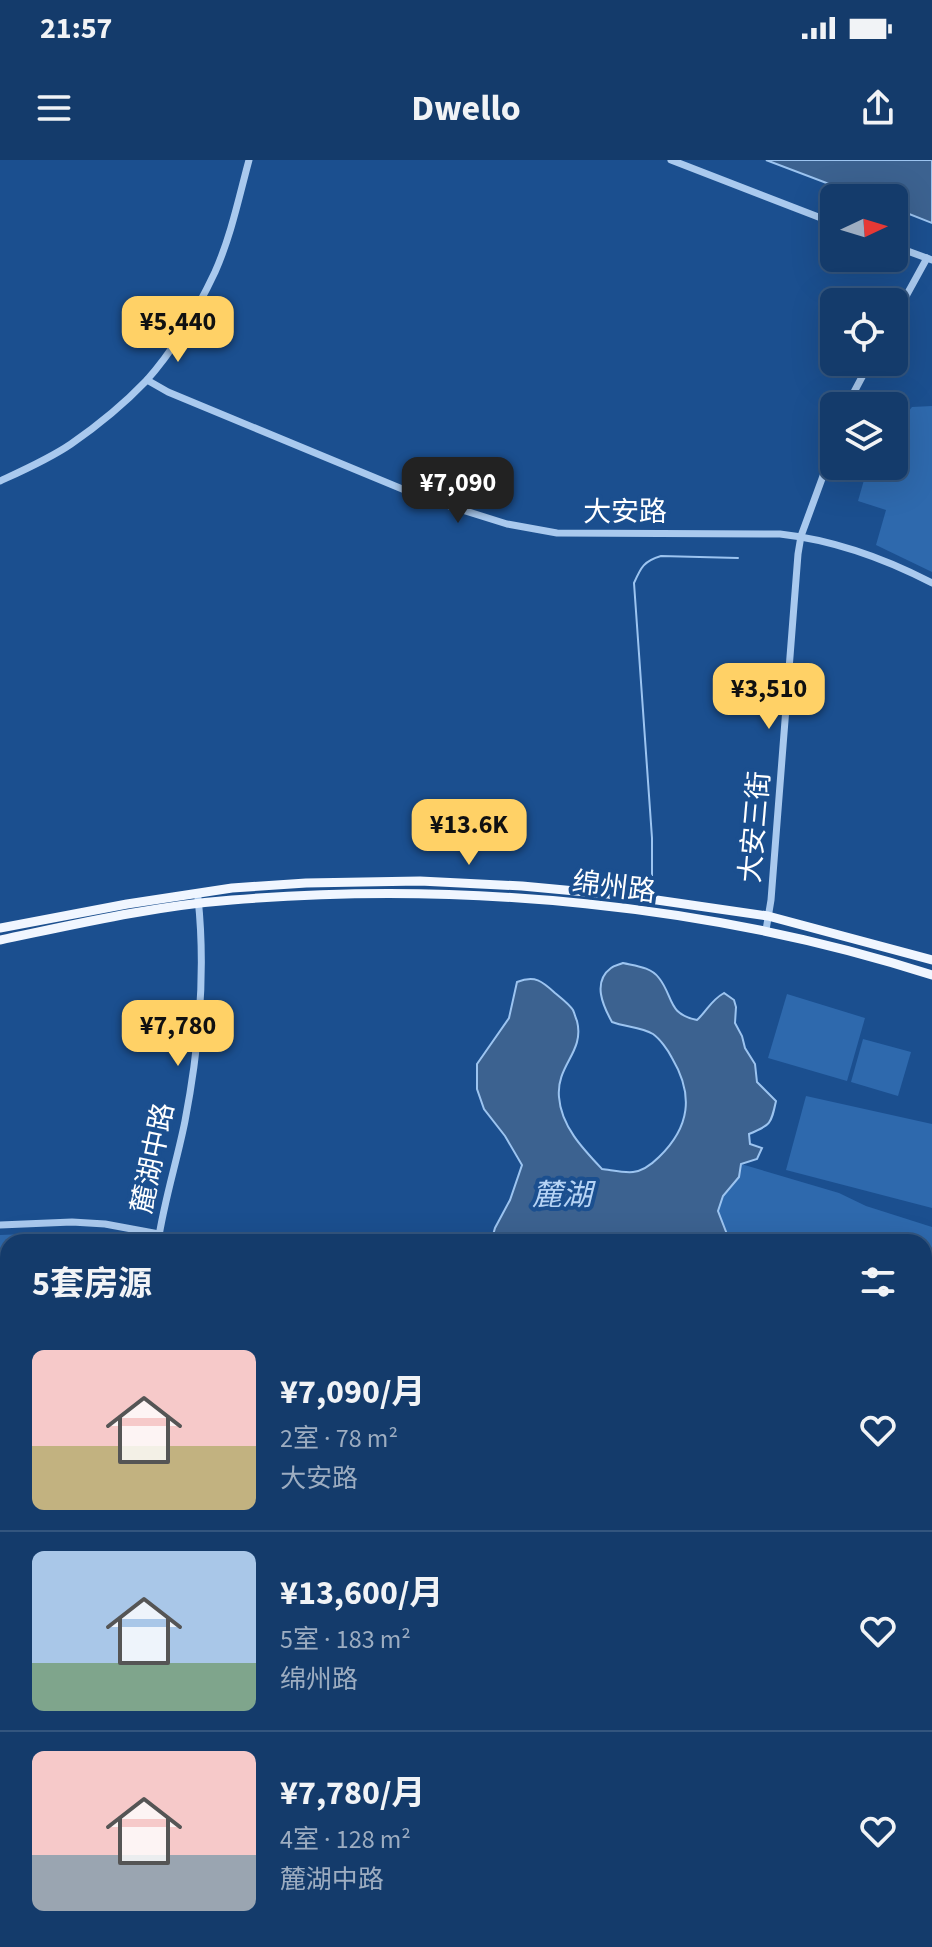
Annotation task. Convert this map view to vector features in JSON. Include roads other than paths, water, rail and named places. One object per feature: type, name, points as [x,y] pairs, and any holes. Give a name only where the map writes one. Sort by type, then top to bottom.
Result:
[{"type":"main road","name":"绵州路","points":[[0,928],[198,892],[306,883],[420,881],[629,896],[768,916],[932,960]]},
{"type":"main road","name":"绵州路","points":[[0,940],[199,904],[305,896],[507,898],[628,909],[766,930],[932,975]]},
{"type":"street","points":[[0,481],[70,445],[147,380],[193,313],[215,271],[249,160]]},
{"type":"street","points":[[671,160],[820,218]]},
{"type":"street","points":[[908,251],[930,259],[908,295]]},
{"type":"street","name":"大安路","points":[[147,380],[168,392],[424,498],[507,524],[557,533],[801,536],[839,544],[882,559],[932,583]]},
{"type":"street","name":"大安三街","points":[[766,930],[801,536],[822,480]]},
{"type":"street","name":"麓湖中路","points":[[159,1234],[185,1120],[197,1037],[201,939],[198,892]]},
{"type":"street","points":[[0,1225],[105,1224],[143,1234]]},
{"type":"water","points":[[766,160],[932,160],[932,223],[908,214],[908,184],[829,184]]},
{"type":"water","name":"麓湖","points":[[623,963],[652,971],[664,985],[676,1009],[697,1020],[724,993],[734,1000],[735,1023],[755,1064],[757,1082],[776,1101],[769,1123],[749,1134],[750,1144],[762,1148],[757,1159],[741,1164],[739,1177],[723,1196],[718,1211],[727,1234],[493,1234],[522,1165],[484,1109],[477,1089],[477,1064],[509,1018],[517,982],[534,979],[542,982],[573,1010],[577,1021],[577,1041],[559,1086],[561,1108],[574,1136],[602,1169],[629,1172],[650,1165],[669,1146],[683,1122],[684,1085],[661,1042],[653,1034],[612,1022],[603,1002],[601,987],[605,974]]},
{"type":"waterway","points":[[652,876],[634,583],[644,565],[661,556],[738,558]]}]
